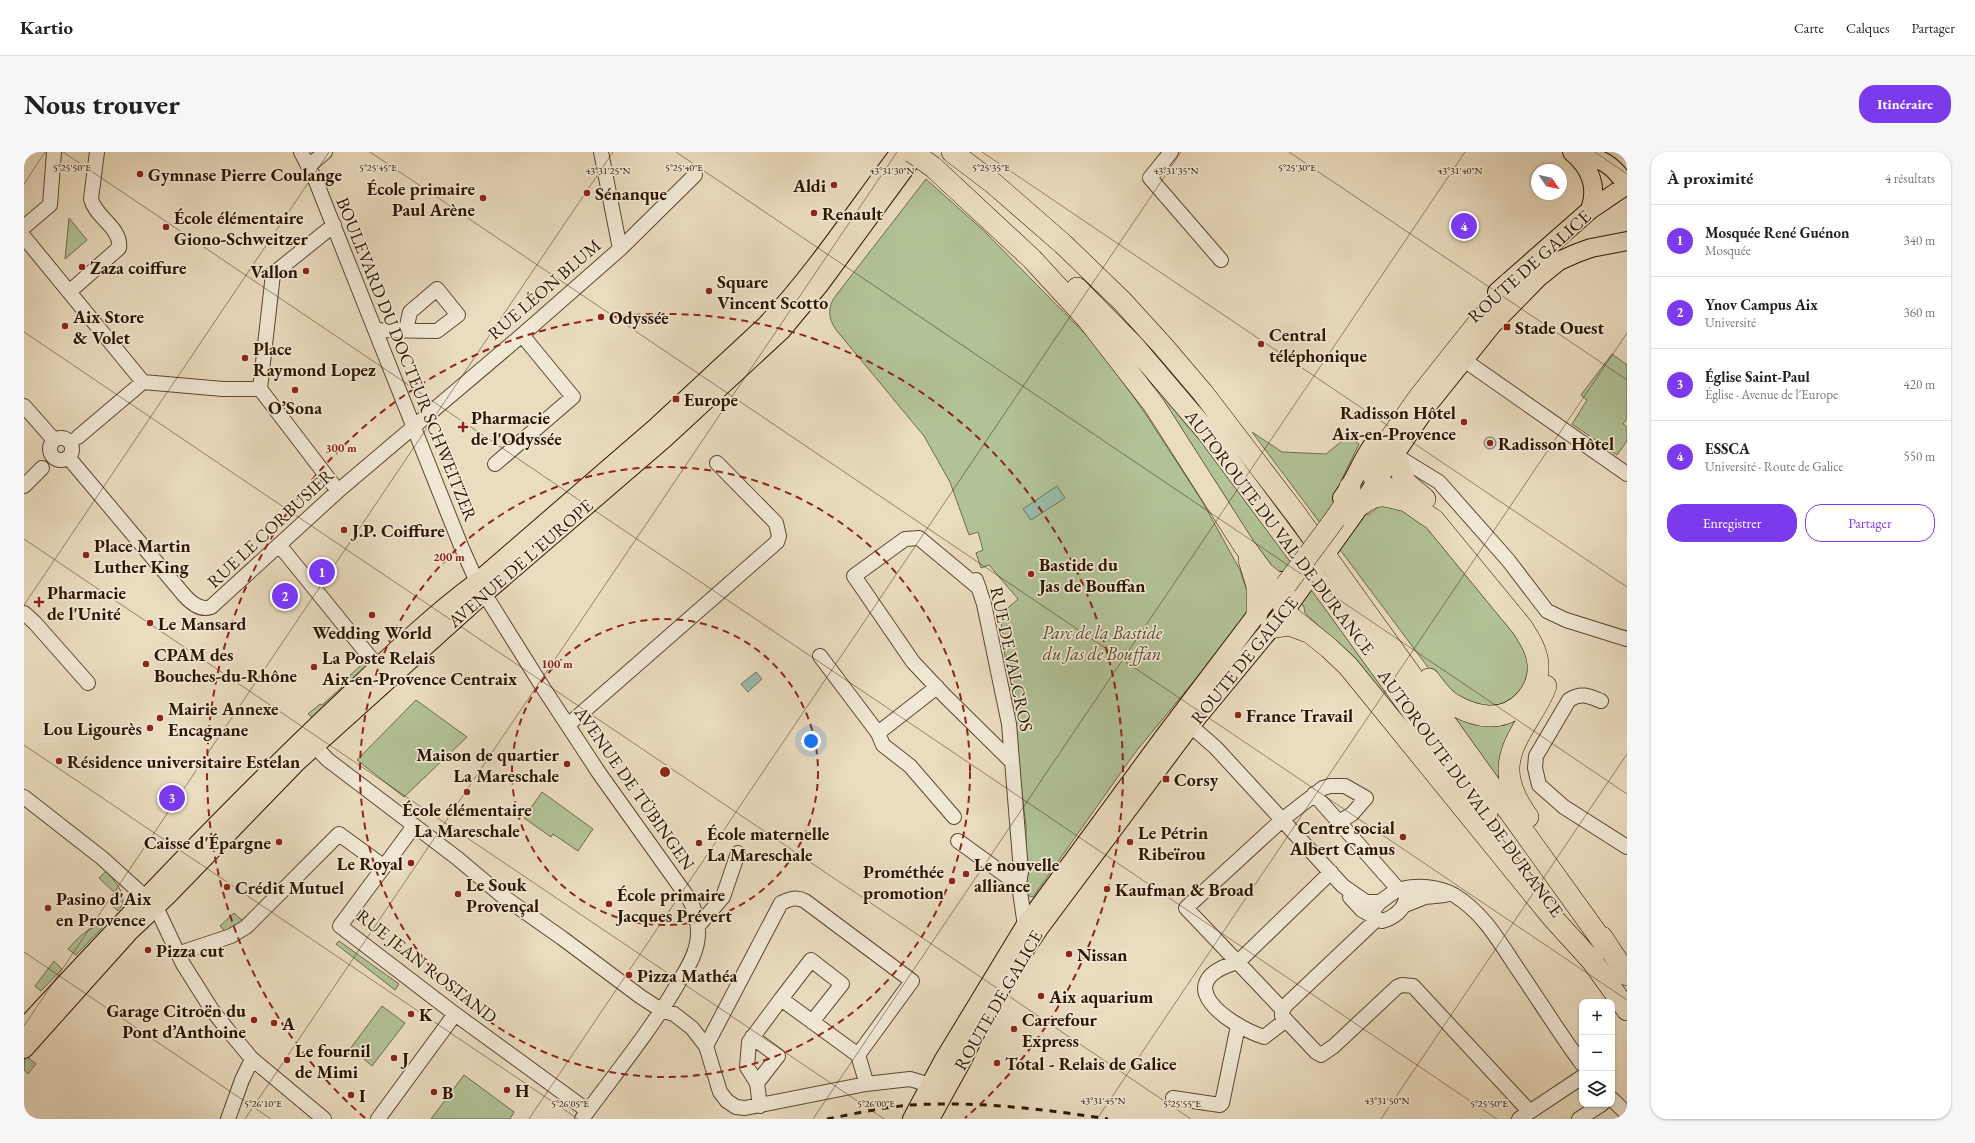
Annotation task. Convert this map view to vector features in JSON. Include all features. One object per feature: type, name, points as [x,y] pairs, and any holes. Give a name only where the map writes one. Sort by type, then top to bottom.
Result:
[{"type":"highway","name":"AUTOROUTE DU VAL DE DURANCE","points":[[912,152],[1001,217],[1061,272],[1133,345],[1184,403],[1600,955]]},
{"type":"highway","name":"AUTOROUTE DU VAL DE DURANCE","points":[[952,152],[993,183],[1063,244],[1122,301],[1203,393],[1295,513],[1600,955]]},
{"type":"highway","points":[[933,167],[1032,259],[1088,320],[1154,405],[1244,546],[1264,573],[1283,583],[1299,580],[1315,570]]},
{"type":"highway","points":[[1295,513],[1444,697],[1463,710],[1481,716],[1508,713],[1521,705],[1528,697],[1537,680],[1538,662],[1531,641],[1434,520],[1377,480],[1371,471],[1372,463],[1446,362],[1481,319],[1495,305],[1509,282]]},
{"type":"highway","points":[[1395,455],[1405,482],[1432,504],[1454,526],[1523,613],[1544,643],[1548,661],[1547,684],[1538,706],[1514,745],[1510,762],[1509,776],[1511,785],[1520,804],[1575,890],[1600,955],[1627,1010]]},
{"type":"highway","points":[[1411,503],[1385,494],[1374,496],[1356,495],[1348,500],[1333,516],[1283,583],[1282,599],[1285,611],[1293,620],[1313,634],[1348,666],[1552,917],[1627,975]]},
{"type":"highway","points":[[1244,546],[1256,579],[1264,621],[1289,625],[1313,634]]},
{"type":"main road","name":"AVENUE DE L'EUROPE","points":[[310,741],[480,588],[766,325],[785,305],[827,251],[900,152]]},
{"type":"main road","name":"AVENUE DE L'EUROPE","points":[[24,1028],[76,970],[151,902],[310,741],[378,667],[456,598],[480,588],[664,439],[781,330],[820,284],[917,152]]},
{"type":"main road","points":[[1572,152],[1585,167],[1593,186],[1594,199],[1590,210]]},
{"type":"main road","points":[[1577,152],[1602,160],[1610,165],[1627,186]]},
{"type":"main road","name":"ROUTE DE GALICE","points":[[1264,621],[1285,611],[1315,570],[1356,495],[1367,454],[1425,374],[1473,314],[1590,210],[1627,186]]},
{"type":"main road","name":"ROUTE DE GALICE","points":[[1356,495],[1377,480],[1431,401],[1510,305],[1559,261],[1592,248],[1627,241]]},
{"type":"main road","name":"ROUTE DE GALICE","points":[[912,1119],[930,1085],[1030,930],[1186,721],[1264,621],[1283,583]]},
{"type":"main road","name":"AVENUE DE L'EUROPE","points":[[24,1049],[129,932],[151,902]]},
{"type":"main road","name":"ROUTE DE GALICE","points":[[931,1119],[962,1062],[978,1028],[1010,972],[1030,930]]},
{"type":"street","points":[[24,227],[50,206],[54,152]]},
{"type":"street","points":[[69,292],[119,248],[120,243],[116,235],[93,205],[92,199],[97,152]]},
{"type":"street","name":"BOULEVARD DU DOCTEUR SCHWEITZER","points":[[301,152],[309,166],[334,225],[413,426],[480,588]]},
{"type":"street","points":[[309,166],[325,152]]},
{"type":"street","points":[[601,152],[620,249]]},
{"type":"street","points":[[1171,152],[1150,178],[1221,260]]},
{"type":"street","name":"RUE LÉON BLUM","points":[[413,426],[522,335],[620,249],[695,175]]},
{"type":"street","points":[[334,225],[272,274],[260,389],[338,491]]},
{"type":"street","points":[[24,237],[143,382]]},
{"type":"street","points":[[375,330],[406,330]]},
{"type":"street","points":[[495,464],[573,397],[522,335]]},
{"type":"street","points":[[1464,360],[1627,474]]},
{"type":"street","points":[[78,437],[143,382],[223,389],[260,389]]},
{"type":"street","name":"RUE LE CORBUSIER","points":[[24,406],[54,440],[50,447],[53,457],[62,460],[68,457],[184,595],[191,602],[206,609],[215,605],[338,491],[413,426]]},
{"type":"street","points":[[1395,455],[1439,482],[1508,560],[1547,611],[1566,620],[1627,640]]},
{"type":"street","points":[[568,725],[777,542],[779,536],[776,523],[717,463]]},
{"type":"street","points":[[24,486],[42,468]]},
{"type":"street","name":"RUE DE VALCROS","points":[[937,687],[901,646],[854,576],[905,539],[919,538],[977,583],[984,604],[1009,724],[1021,871],[1019,886],[1030,930]]},
{"type":"street","points":[[280,546],[378,667]]},
{"type":"street","name":"AVENUE DE TÜBINGEN","points":[[480,588],[604,779],[689,899],[695,913],[698,926],[697,943],[692,957],[661,1010],[616,1076],[585,1115]]},
{"type":"street","points":[[24,615],[35,623],[88,684]]},
{"type":"street","points":[[820,656],[878,733],[884,745],[910,766],[954,817]]},
{"type":"street","points":[[878,733],[937,687],[1012,762]]},
{"type":"street","points":[[1601,701],[1583,694],[1577,695],[1570,700],[1536,756],[1535,768],[1539,785],[1551,798],[1627,847]]},
{"type":"street","points":[[1186,721],[1216,748],[1283,819],[1343,886],[1358,907],[1382,921],[1390,918],[1405,905],[1425,897],[1453,895]]},
{"type":"street","points":[[310,741],[328,760],[456,858],[483,870],[499,882],[530,914],[641,997],[661,1010],[674,1014],[692,1028],[706,1046],[720,1092],[727,1101],[736,1107],[745,1108],[760,1106],[866,1084],[910,1079],[930,1085],[937,1094],[931,1119]]},
{"type":"street","points":[[1339,822],[1352,814],[1366,798],[1353,789],[1339,785],[1323,788],[1283,819],[1186,908],[1238,962],[1316,1052],[1321,1055],[1327,1052],[1397,987],[1402,985],[1413,986],[1524,1115],[1579,1079]]},
{"type":"street","points":[[1314,794],[1406,896],[1405,905]]},
{"type":"street","points":[[24,797],[102,858],[151,902],[172,924],[186,951],[199,988]]},
{"type":"street","name":"RUE JEAN ROSTAND","points":[[414,826],[340,926],[585,1115]]},
{"type":"street","points":[[186,951],[231,936],[246,927],[339,834],[383,866]]},
{"type":"street","points":[[958,841],[1019,886]]},
{"type":"street","points":[[698,926],[723,897],[738,853]]},
{"type":"street","points":[[1331,872],[1238,962],[1221,967],[1209,978],[1205,990],[1207,998],[1218,1012],[1238,1026],[1264,1037],[1376,918],[1375,908],[1380,902],[1400,889],[1423,886],[1453,895],[1476,911],[1493,932],[1579,1060]]},
{"type":"street","points":[[1343,886],[1366,902],[1380,902]]},
{"type":"street","points":[[706,1046],[781,903],[791,898],[799,898],[806,901],[912,981],[858,1055]]},
{"type":"street","points":[[151,902],[183,964],[212,1010],[252,1059],[324,1119]]},
{"type":"street","points":[[760,1106],[757,1083],[747,1067],[749,1042],[811,960],[842,984],[812,1022]]},
{"type":"street","points":[[781,999],[858,1055],[865,1078]]},
{"type":"street","points":[[378,1119],[455,1014]]},
{"type":"street","points":[[1173,1098],[1220,1105],[1222,1103],[1224,1100],[1238,1026]]},
{"type":"street","points":[[752,1037],[778,1056],[757,1083]]},
{"type":"street","points":[[228,1119],[242,1080],[252,1059]]},
{"type":"street","points":[[1615,1102],[1627,1114]]},
{"type":"street","points":[[1579,1119],[1597,1107]]},
{"type":"green space","name":"Parc de la Bastide du Jas de Bouffan","points":[[926,179],[984,231],[1095,344],[1143,410],[1202,501],[1240,570],[1248,594],[1246,615],[1240,625],[1134,754],[1033,897],[1026,895],[1026,826],[1000,615],[1018,599],[989,565],[981,568],[976,553],[983,550],[978,532],[969,535],[950,482],[924,436],[837,331],[832,323],[830,315],[830,307],[834,298]]},
{"type":"green space","points":[[69,218],[87,240],[65,259]]},
{"type":"green space","points":[[1115,338],[1194,430],[1264,521],[1453,786],[1335,641],[1305,613],[1304,607],[1274,570],[1265,564]]},
{"type":"green space","points":[[1612,354],[1627,365],[1627,419],[1623,424],[1627,427],[1627,441],[1617,455],[1572,424],[1587,400],[1581,395]]},
{"type":"green space","points":[[1252,432],[1282,452],[1326,454],[1348,436],[1359,444],[1341,481],[1368,515],[1381,505],[1393,504],[1433,532],[1525,646],[1532,667],[1510,797],[1443,703],[1433,674]]},
{"type":"green space","points":[[367,660],[371,666],[313,718],[308,714],[320,704],[322,705],[342,687],[340,684]]},
{"type":"green space","points":[[416,700],[467,737],[404,797],[357,760]]},
{"type":"green space","points":[[542,792],[593,829],[578,851],[553,834],[551,837],[524,818]]},
{"type":"green space","points":[[106,871],[117,885],[122,895],[122,906],[118,911],[109,903],[114,897],[114,892],[99,878]]},
{"type":"green space","points":[[234,913],[244,922],[226,932],[220,926]]},
{"type":"green space","points":[[97,926],[103,927],[76,955],[68,949],[85,933]]},
{"type":"green space","points":[[339,941],[399,984],[395,990],[336,944]]},
{"type":"green space","points":[[54,961],[62,969],[41,991],[35,986]]},
{"type":"green space","points":[[382,1006],[405,1023],[372,1066],[364,1059],[367,1055],[358,1049],[352,1056],[347,1053]]},
{"type":"green space","points":[[25,1055],[36,1064],[28,1074],[24,1070]]},
{"type":"green space","points":[[464,1075],[514,1112],[510,1119],[431,1119]]},
{"type":"shaded area","name":"Radisson Hôtel","points":[[1488,437],[1492,437],[1496,443],[1492,449],[1488,449],[1484,445],[1484,441]]},
{"type":"shaded area","points":[[1057,486],[1065,498],[1031,520],[1023,509]]},
{"type":"shaded area","points":[[756,672],[762,679],[748,692],[741,684]]},
{"type":"railway","points":[[827,1119],[890,1107],[936,1104],[1010,1107],[1108,1119]]},
{"type":"place","name":"Gymnase Pierre Coulange","points":[[140,174]]},
{"type":"place","name":"Aldi","points":[[834,185]]},
{"type":"place","name":"Sénanque","points":[[587,193]]},
{"type":"place","name":"École primaire Paul Arène","points":[[483,198]]},
{"type":"place","name":"Renault","points":[[814,213]]},
{"type":"place","name":"ESSCA","points":[[1464,226]]},
{"type":"place","name":"École élémentaire Giono-Schweitzer","points":[[166,227]]},
{"type":"place","name":"Zaza coiffure","points":[[82,267]]},
{"type":"place","name":"Vallon","points":[[306,271]]},
{"type":"place","name":"Square Vincent Scotto","points":[[709,291]]},
{"type":"place","name":"Odyssée","points":[[601,317]]},
{"type":"place","name":"Aix Store & Volet","points":[[65,326]]},
{"type":"place","name":"Stade Ouest","points":[[1507,327]]},
{"type":"place","name":"Central téléphonique","points":[[1261,344]]},
{"type":"place","name":"Place Raymond Lopez","points":[[245,358]]},
{"type":"place","name":"O’Sona","points":[[295,390]]},
{"type":"place","name":"Europe","points":[[676,399]]},
{"type":"place","name":"Radisson Hôtel Aix-en-Provence","points":[[1464,422]]},
{"type":"place","name":"Pharmacie de l'Odyssée","points":[[463,427]]},
{"type":"place","name":"Radisson Hôtel","points":[[1490,443]]},
{"type":"place","name":"J.P. Coiffure","points":[[344,530]]},
{"type":"place","name":"Place Martin Luther King","points":[[86,555]]},
{"type":"place","name":"Mosquée René Guénon","points":[[322,572]]},
{"type":"place","name":"Bastide du Jas de Bouffan","points":[[1031,574]]},
{"type":"place","name":"Ynov Campus Aix","points":[[285,596]]},
{"type":"place","name":"Pharmacie de l'Unité","points":[[39,602]]},
{"type":"place","name":"Wedding World","points":[[372,615]]},
{"type":"place","name":"Le Mansard","points":[[150,623]]},
{"type":"place","name":"CPAM des Bouches-du-Rhône","points":[[146,664]]},
{"type":"place","name":"La Poste Relais Aix-en-Provence Centraix","points":[[314,667]]},
{"type":"place","name":"France Travail","points":[[1238,715]]},
{"type":"place","name":"Mairie Annexe Encagnane","points":[[160,718]]},
{"type":"place","name":"Lou Ligourès","points":[[150,728]]},
{"type":"place","name":"Résidence universitaire Estelan","points":[[59,761]]},
{"type":"place","name":"Maison de quartier La Mareschale","points":[[567,764]]},
{"type":"place","name":"Corsy","points":[[1166,779]]},
{"type":"place","name":"École élémentaire La Mareschale","points":[[467,792]]},
{"type":"place","name":"Église Saint-Paul","points":[[172,798]]},
{"type":"place","name":"Centre social Albert Camus","points":[[1403,837]]},
{"type":"place","name":"Caisse d'Épargne","points":[[279,842]]},
{"type":"place","name":"Le Pétrin Ribeïrou","points":[[1130,842]]},
{"type":"place","name":"École maternelle La Mareschale","points":[[699,843]]},
{"type":"place","name":"Le Royal","points":[[411,863]]},
{"type":"place","name":"Le nouvelle alliance","points":[[966,874]]},
{"type":"place","name":"Prométhée promotion","points":[[952,881]]},
{"type":"place","name":"Crédit Mutuel","points":[[227,887]]},
{"type":"place","name":"Kaufman & Broad","points":[[1107,889]]},
{"type":"place","name":"Le Souk Provençal","points":[[458,894]]},
{"type":"place","name":"École primaire Jacques Prévert","points":[[609,904]]},
{"type":"place","name":"Pasino d'Aix en Provence","points":[[48,908]]},
{"type":"place","name":"Pizza cut","points":[[148,950]]},
{"type":"place","name":"Nissan","points":[[1069,954]]},
{"type":"place","name":"Pizza Mathéa","points":[[629,975]]},
{"type":"place","name":"Aix aquarium","points":[[1041,996]]},
{"type":"place","name":"K","points":[[411,1014]]},
{"type":"place","name":"Garage Citroën du Pont d’Anthoine","points":[[254,1020]]},
{"type":"place","name":"A","points":[[274,1023]]},
{"type":"place","name":"Carrefour Express","points":[[1014,1029]]},
{"type":"place","name":"J","points":[[394,1058]]},
{"type":"place","name":"Le fournil de Mimi","points":[[287,1060]]},
{"type":"place","name":"Total - Relais de Galice","points":[[997,1063]]},
{"type":"place","name":"H","points":[[507,1090]]},
{"type":"place","name":"B","points":[[434,1092]]},
{"type":"place","name":"I","points":[[351,1095]]}]
